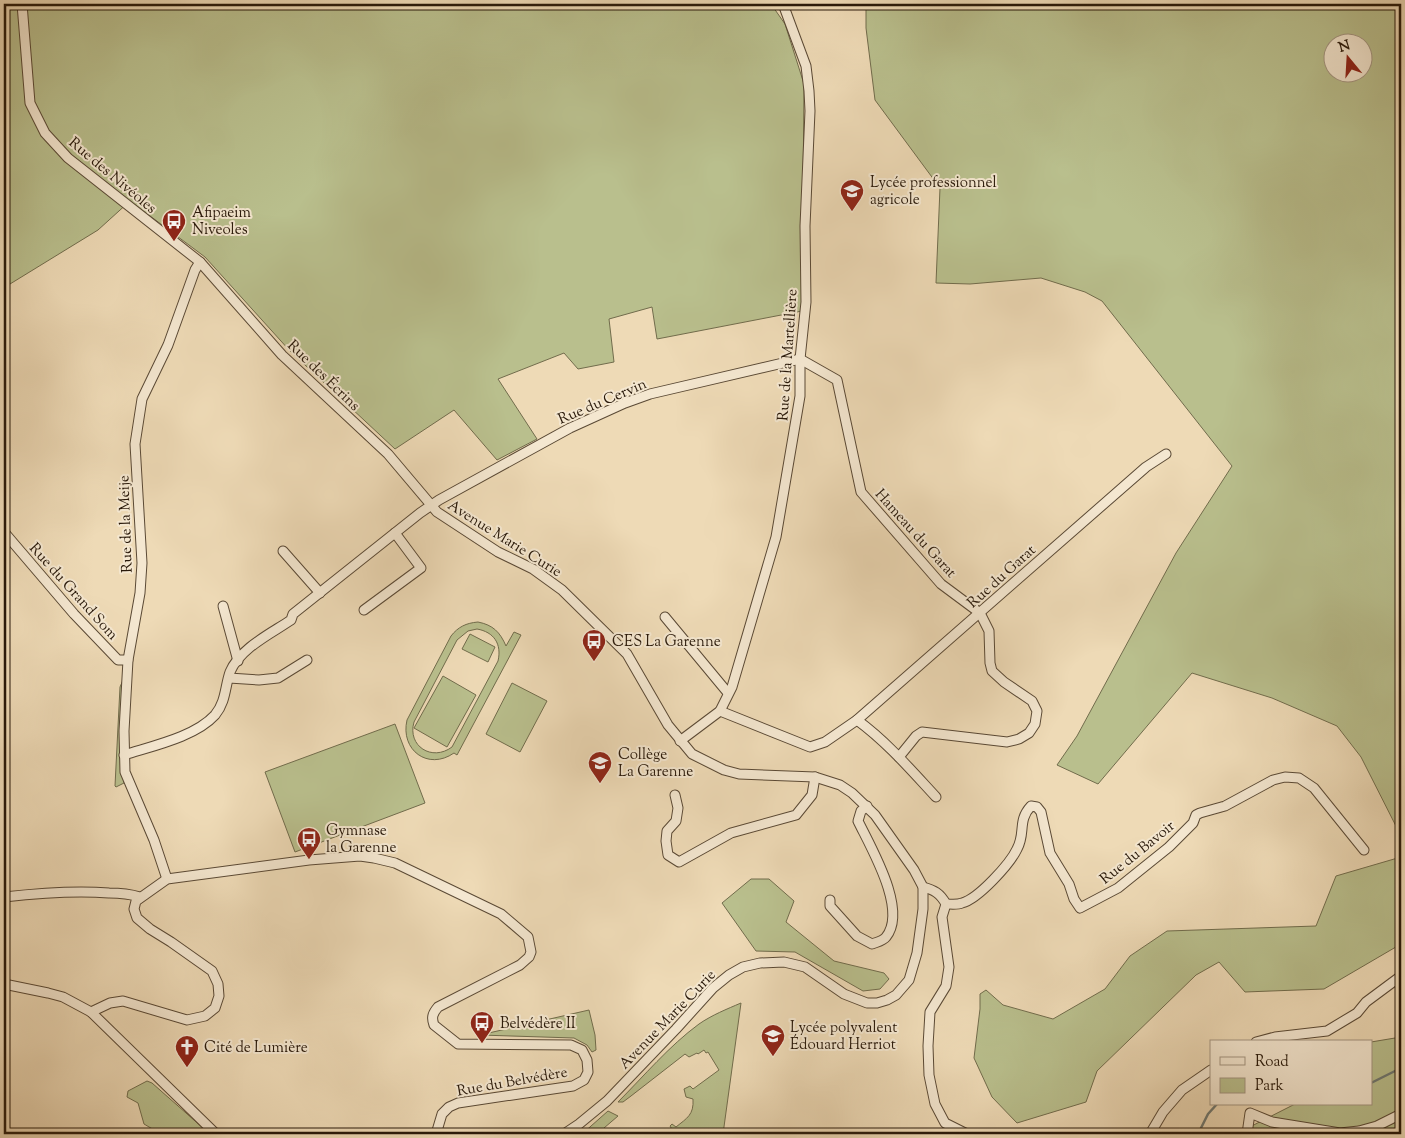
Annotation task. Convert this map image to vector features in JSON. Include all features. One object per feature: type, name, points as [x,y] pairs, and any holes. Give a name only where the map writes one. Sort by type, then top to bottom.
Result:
[{"type":"street","name":"Rue des Nivéoles","points":[[22,4],[30,103],[45,133],[68,158],[200,262]]},
{"type":"street","name":"Rue de la Martellière","points":[[680,741],[720,711],[732,687],[776,536],[800,396],[800,359],[806,302],[805,226],[810,111],[806,66],[783,4]]},
{"type":"street","name":"Rue des Écrins","points":[[200,262],[282,355],[388,454],[430,506]]},
{"type":"street","name":"Rue de la Meije","points":[[167,878],[154,840],[125,772],[124,731],[128,660],[140,593],[142,563],[135,444],[142,399],[168,346],[195,270],[200,262]]},
{"type":"street","name":"Rue du Cervin","points":[[124,755],[199,728],[219,708],[224,699],[231,671],[250,647],[291,620],[293,614],[430,506],[570,428],[625,403],[650,394],[800,359]]},
{"type":"street","name":"Hameau du Garat","points":[[800,359],[837,380],[861,492],[941,584],[980,613]]},
{"type":"street","name":"Rue du Garat","points":[[720,711],[810,747],[825,742],[857,720],[1146,467],[1166,454]]},
{"type":"street","name":"Avenue Marie Curie","points":[[430,506],[498,552],[532,569],[562,590],[627,654],[668,725],[692,754],[724,770],[740,774],[815,777],[840,785],[867,806],[914,870],[923,887],[923,909],[917,953],[908,980],[896,995],[877,1003],[867,1003],[844,994],[805,967],[784,962],[760,963],[743,967],[713,988],[606,1101],[564,1134]]},
{"type":"street","name":"Rue du Grand Som","points":[[4,532],[74,614],[118,660],[128,660]]},
{"type":"street","points":[[364,610],[421,568],[395,533]]},
{"type":"street","points":[[282,551],[320,593]]},
{"type":"street","points":[[222,606],[238,661]]},
{"type":"street","points":[[899,757],[916,736],[922,732],[1007,742],[1019,740],[1029,733],[1036,724],[1038,711],[1032,701],[992,672],[989,632],[980,613]]},
{"type":"street","points":[[666,617],[728,693]]},
{"type":"street","points":[[229,678],[259,680],[278,678],[307,660]]},
{"type":"street","points":[[857,720],[871,730],[899,757],[936,797]]},
{"type":"street","points":[[675,795],[678,808],[676,821],[667,831],[666,840],[668,855],[679,862],[731,833],[796,815],[812,795],[815,777]]},
{"type":"street","name":"Rue du Bavoir","points":[[946,904],[962,904],[971,900],[997,877],[1018,849],[1022,817],[1031,806],[1037,807],[1041,812],[1050,854],[1069,884],[1074,899],[1080,908],[1118,888],[1169,847],[1193,823],[1196,815],[1225,806],[1273,780],[1285,777],[1299,778],[1314,788],[1364,850]]},
{"type":"street","points":[[830,900],[830,906],[857,936],[872,944],[885,939],[892,925],[893,906],[880,868],[858,821],[861,811],[867,806]]},
{"type":"street","name":"Rue du Belvédère","points":[[167,878],[309,860],[360,856],[374,858],[395,863],[501,914],[528,937],[531,952],[529,958],[520,965],[438,1007],[433,1014],[432,1020],[442,1033],[458,1044],[571,1045],[582,1050],[587,1060],[588,1072],[584,1080],[573,1086],[458,1103],[449,1107],[442,1114],[436,1134]]},
{"type":"street","points":[[91,1012],[110,1003],[123,1000],[187,1020],[205,1016],[215,1008],[219,990],[212,971],[137,918],[134,909],[136,901],[167,878]]},
{"type":"street","points":[[923,887],[933,889],[942,896],[946,904],[942,917],[949,967],[946,986],[930,1012],[929,1075],[936,1104],[945,1122],[967,1134]]},
{"type":"street","points":[[4,897],[52,892],[91,892],[140,897]]},
{"type":"street","points":[[1264,1040],[1327,1030],[1357,1013],[1366,1002],[1401,976]]},
{"type":"street","points":[[4,984],[48,992],[91,1012],[216,1134]]},
{"type":"street","points":[[1150,1134],[1164,1112],[1182,1090],[1210,1071]]},
{"type":"street","points":[[1246,1108],[1272,1122],[1340,1133],[1359,1131],[1377,1126],[1401,1114]]},
{"type":"street","points":[[1246,1108],[1247,1134]]},
{"type":"green space","points":[[4,4],[771,4],[785,24],[804,84],[802,311],[657,339],[652,307],[609,319],[614,362],[578,369],[564,353],[498,379],[537,439],[497,460],[454,410],[395,449],[290,351],[205,257],[130,201],[98,230],[10,284],[4,283]]},
{"type":"green space","points":[[866,4],[1401,4],[1401,836],[1361,757],[1337,726],[1272,698],[1192,673],[1098,784],[1057,765],[1077,736],[1176,553],[1232,466],[1102,301],[1085,292],[1041,278],[970,284],[936,283],[940,188],[875,100],[866,28]]},
{"type":"green space","points":[[478,622],[492,627],[506,646],[514,632],[521,635],[457,755],[454,753],[435,760],[426,758],[412,748],[408,740],[406,731],[407,720],[451,636],[456,630],[466,624]],"holes":[[[477,629],[492,636],[498,644],[498,661],[452,747],[437,753],[429,752],[423,749],[414,738],[414,722],[457,640],[468,631]]]},
{"type":"green space","points":[[470,634],[495,647],[488,662],[462,649]]},
{"type":"green space","points":[[443,676],[476,695],[447,747],[414,728]]},
{"type":"green space","points":[[123,680],[120,753],[124,783],[116,787],[120,687]]},
{"type":"green space","points":[[512,683],[547,701],[520,752],[486,734]]},
{"type":"green space","points":[[395,724],[425,803],[295,852],[265,772]]},
{"type":"green space","points":[[1401,857],[1401,944],[1324,989],[1245,992],[1219,962],[1196,975],[1097,1071],[1086,1102],[1017,1123],[992,1097],[974,1058],[980,994],[986,990],[1003,1005],[1053,1019],[1105,989],[1130,956],[1167,931],[1316,926],[1336,876]]},
{"type":"green space","points":[[751,879],[769,879],[794,901],[786,922],[834,961],[884,973],[889,979],[880,989],[863,991],[795,952],[756,951],[722,903]]},
{"type":"green space","points":[[741,1003],[723,1134],[669,1134],[673,1131],[670,1126],[672,1124],[676,1127],[691,1113],[693,1099],[686,1097],[684,1089],[690,1086],[693,1089],[719,1070],[708,1052],[706,1053],[704,1050],[689,1057],[685,1054],[623,1102],[618,1102],[667,1051],[699,1024]]},
{"type":"green space","points":[[589,1010],[595,1035],[596,1050],[592,1052],[587,1045],[574,1038],[480,1035]]},
{"type":"green space","points":[[1401,1037],[1401,1134],[1236,1134],[1291,1106],[1372,1106],[1372,1042]]},
{"type":"green space","points":[[147,1081],[152,1083],[203,1128],[197,1134],[161,1134],[144,1124],[138,1103],[127,1097],[128,1091]]},
{"type":"green space","points":[[608,1111],[618,1116],[604,1128],[607,1134],[582,1134]]},
{"type":"waterway","points":[[1372,1082],[1401,1068]]},
{"type":"waterway","points":[[1198,1134],[1208,1114],[1215,1106]]},
{"type":"place","name":"Lycée professionnel agricole","points":[[852,212]]},
{"type":"place","name":"Afipaeim Niveoles","points":[[174,242]]},
{"type":"place","name":"CES La Garenne","points":[[594,662]]},
{"type":"place","name":"Collège La Garenne","points":[[600,784]]},
{"type":"place","name":"Gymnase la Garenne","points":[[309,860]]},
{"type":"place","name":"Belvédère II","points":[[482,1044]]},
{"type":"place","name":"Lycée polyvalent Édouard Herriot","points":[[773,1057]]},
{"type":"place","name":"Cité de Lumière","points":[[187,1068]]}]
